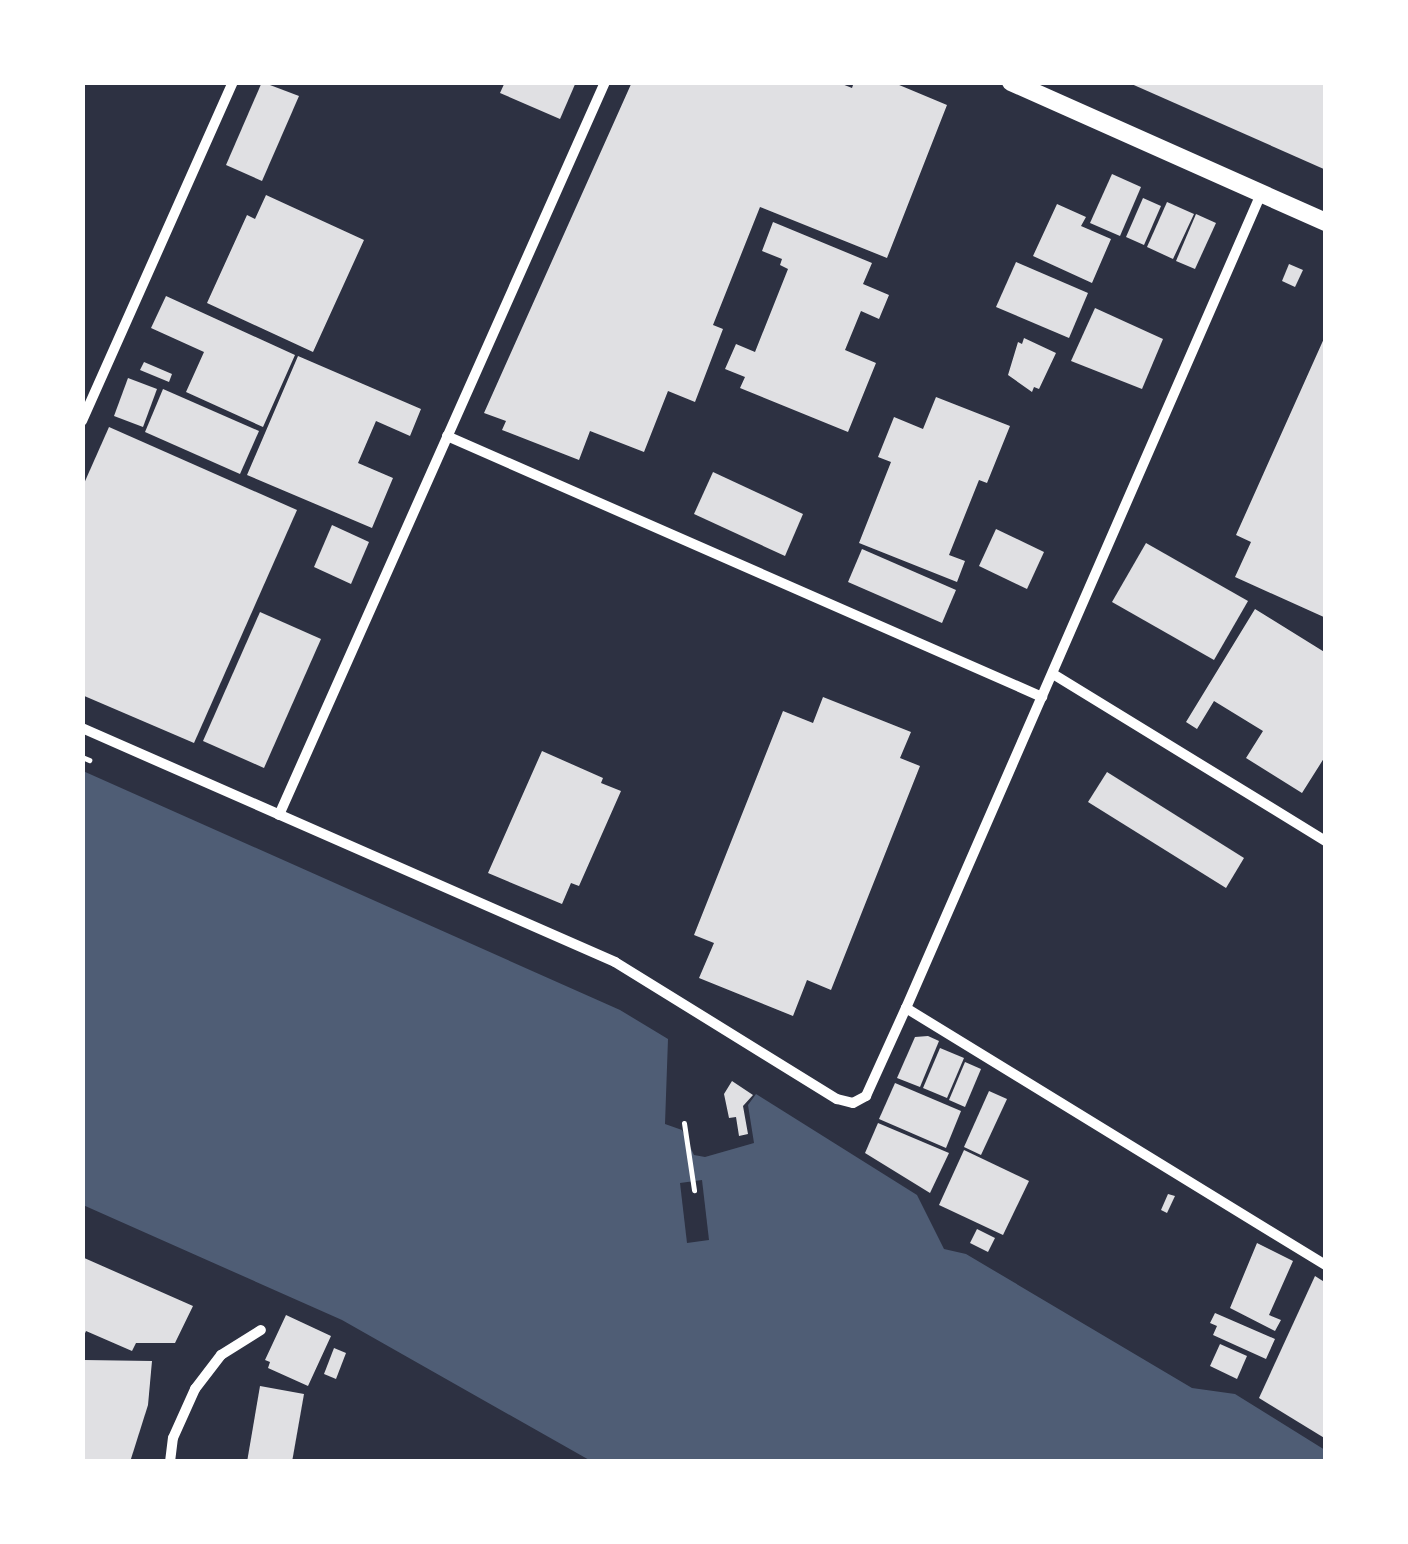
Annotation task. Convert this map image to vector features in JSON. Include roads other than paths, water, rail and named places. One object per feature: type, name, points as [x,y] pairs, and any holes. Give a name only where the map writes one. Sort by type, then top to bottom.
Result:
[{"type":"street","points":[[82,421],[233,82]]},
{"type":"street","points":[[280,815],[605,82]]},
{"type":"street","points":[[1011,82],[1326,222]]},
{"type":"street","points":[[82,728],[614,962],[837,1099],[853,1104],[866,1096],[906,1008],[1261,194]]},
{"type":"street","points":[[447,436],[1042,697]]},
{"type":"street","points":[[1053,674],[1326,841]]},
{"type":"street","points":[[906,1008],[1326,1265]]},
{"type":"street","points":[[170,1462],[173,1438],[195,1388],[221,1355],[261,1330]]},
{"type":"water","points":[[83,771],[620,1010],[668,1039],[665,1124],[682,1130],[694,1155],[705,1157],[754,1143],[748,1105],[756,1094],[917,1195],[944,1249],[966,1254],[1192,1388],[1235,1394],[1325,1450],[1325,1461],[591,1461],[342,1320],[83,1205]]}]
